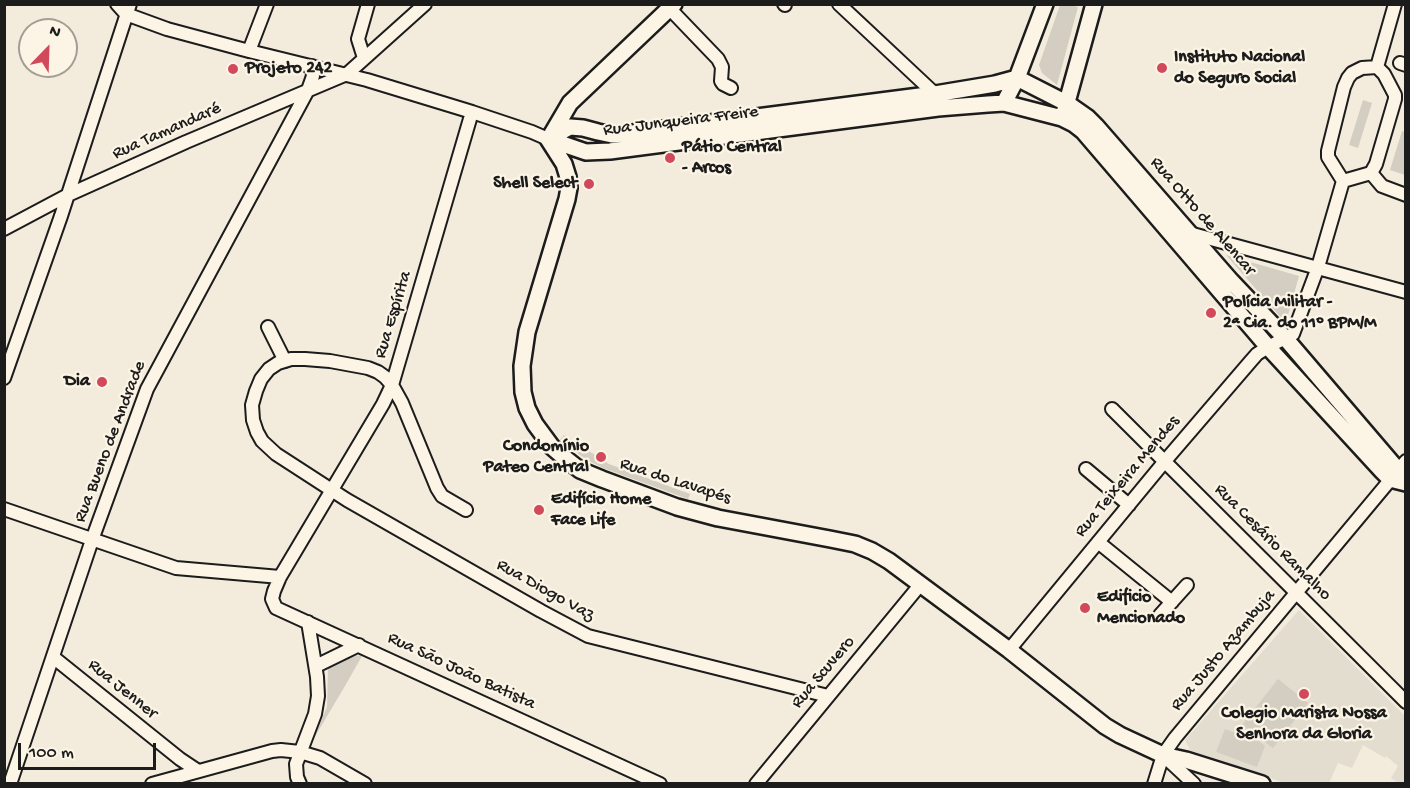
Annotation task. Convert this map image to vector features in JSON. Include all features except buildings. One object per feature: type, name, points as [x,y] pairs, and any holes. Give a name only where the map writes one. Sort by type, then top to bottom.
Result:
[{"type":"main road","points":[[1004,104],[1017,78],[1045,4]]},
{"type":"main road","points":[[1017,78],[1065,111],[1094,4]]},
{"type":"main road","points":[[548,139],[570,103],[672,7]]},
{"type":"main road","name":"Rua Junqueira Freire","points":[[548,139],[586,152],[618,150],[730,128],[995,84],[1017,78]]},
{"type":"main road","name":"Rua Junqueira Freire","points":[[548,139],[570,127],[612,135],[730,128],[945,107],[1004,104],[1065,111]]},
{"type":"main road","name":"Rua Otto de Alencar","points":[[1065,111],[1080,112],[1096,126],[1231,281],[1286,339],[1401,475]]},
{"type":"main road","name":"Rua Otto de Alencar","points":[[1065,111],[1268,347],[1401,475]]},
{"type":"main road","name":"Rua do Lavapés","points":[[548,139],[564,164],[569,188],[527,332],[522,366],[523,392],[527,408],[535,424],[552,447],[580,470],[677,507],[718,518],[855,544],[872,551],[1120,735],[1163,755],[1262,783]]},
{"type":"street","points":[[117,4],[150,23],[167,29],[347,74],[472,112],[548,139]]},
{"type":"street","points":[[249,51],[267,4]]},
{"type":"street","points":[[367,80],[362,70],[358,39],[368,4]]},
{"type":"street","points":[[347,74],[425,4]]},
{"type":"street","points":[[839,4],[935,93]]},
{"type":"street","points":[[1377,67],[1395,4]]},
{"type":"street","points":[[672,7],[718,59],[722,67],[721,81],[730,88]]},
{"type":"street","points":[[4,378],[68,195],[128,9]]},
{"type":"street","points":[[120,34],[136,24],[150,23]]},
{"type":"street","name":"Rua Bueno de Andrade","points":[[10,783],[92,540],[147,389],[308,90],[312,66]]},
{"type":"street","points":[[1343,181],[1371,172],[1376,164],[1395,99],[1390,82],[1377,67]]},
{"type":"street","points":[[1286,339],[1295,331],[1318,267],[1343,181],[1328,157],[1328,151],[1344,87],[1353,73],[1377,67]]},
{"type":"street","name":"Rua Tamandaré","points":[[4,229],[68,195],[347,74]]},
{"type":"street","name":"Rua Espírita","points":[[466,510],[442,495],[437,488],[402,403],[392,385],[472,112]]},
{"type":"street","points":[[1371,172],[1382,186],[1406,195]]},
{"type":"street","points":[[1189,232],[1406,291]]},
{"type":"street","points":[[268,327],[285,361]]},
{"type":"street","name":"Rua Teixeira Mendes","points":[[1008,650],[1257,354],[1286,339]]},
{"type":"street","points":[[4,509],[176,568],[280,577],[332,490],[383,404],[392,385],[378,372],[368,368],[305,358],[278,363],[269,369],[261,379],[256,392],[252,405],[253,420],[262,441],[276,454],[332,490]]},
{"type":"street","name":"Rua Cesário Ramalho","points":[[1112,409],[1406,702]]},
{"type":"street","points":[[1086,469],[1129,505]]},
{"type":"street","name":"Rua Justo Azambuja","points":[[1154,783],[1163,755],[1175,738],[1296,593],[1401,475]]},
{"type":"street","name":"Rua Diogo Vaz","points":[[332,490],[588,636],[828,696]]},
{"type":"street","points":[[1098,542],[1172,602]]},
{"type":"street","name":"Rua São João Batista","points":[[280,577],[272,599],[276,608],[660,783]]},
{"type":"street","name":"Rua Scuvero","points":[[762,781],[828,696],[920,585]]},
{"type":"street","points":[[1160,615],[1186,585]]},
{"type":"street","points":[[300,783],[296,770],[317,705],[318,687],[308,622]]},
{"type":"street","points":[[316,666],[359,645]]},
{"type":"street","name":"Rua Jenner","points":[[53,657],[198,771]]},
{"type":"street","points":[[152,783],[281,750],[300,752],[327,761],[365,783]]},
{"type":"street","points":[[1163,755],[1194,783]]},
{"type":"street","points":[[176,777],[180,759]]},
{"type":"shaded area","points":[[1060,5],[1078,7],[1057,85],[1042,73],[1039,65]]},
{"type":"shaded area","points":[[1363,100],[1372,103],[1358,148],[1349,145]]},
{"type":"shaded area","points":[[1402,131],[1405,132],[1405,175],[1390,170]]},
{"type":"shaded area","points":[[1226,255],[1299,276],[1287,319],[1284,321]]},
{"type":"shaded area","points":[[564,435],[609,464],[690,494],[688,499],[589,461],[560,440]]},
{"type":"shaded area","name":"Colegio Marista Nossa Senhora da Gloria","points":[[1299,610],[1405,716],[1405,783],[1398,783],[1391,778],[1398,766],[1386,756],[1385,758],[1363,745],[1352,768],[1338,763],[1329,783],[1288,784],[1191,752],[1185,740]]},
{"type":"shaded area","points":[[361,655],[314,738],[327,707],[328,668]]},
{"type":"shaded area","points":[[1278,679],[1308,703],[1273,748],[1242,725]]},
{"type":"shaded area","points":[[1225,729],[1265,746],[1257,767],[1216,752]]},
{"type":"place","name":"Instituto Nacional do Seguro Social","points":[[1162,68]]},
{"type":"place","name":"Projeto 242","points":[[233,69]]},
{"type":"place","name":"Pátio Central - Arcos","points":[[670,158]]},
{"type":"place","name":"Shell Select","points":[[589,184]]},
{"type":"place","name":"Polícia Militar - 2ª Cia. do 11º BPM/M","points":[[1211,313]]},
{"type":"place","name":"Dia","points":[[102,382]]},
{"type":"place","name":"Condomínio Pateo Central","points":[[601,457]]},
{"type":"place","name":"Edifício Home Face Life","points":[[539,510]]},
{"type":"place","name":"Edificio Mencionado","points":[[1085,608]]},
{"type":"place","name":"Colegio Marista Nossa Senhora da Gloria","points":[[1304,694]]}]
